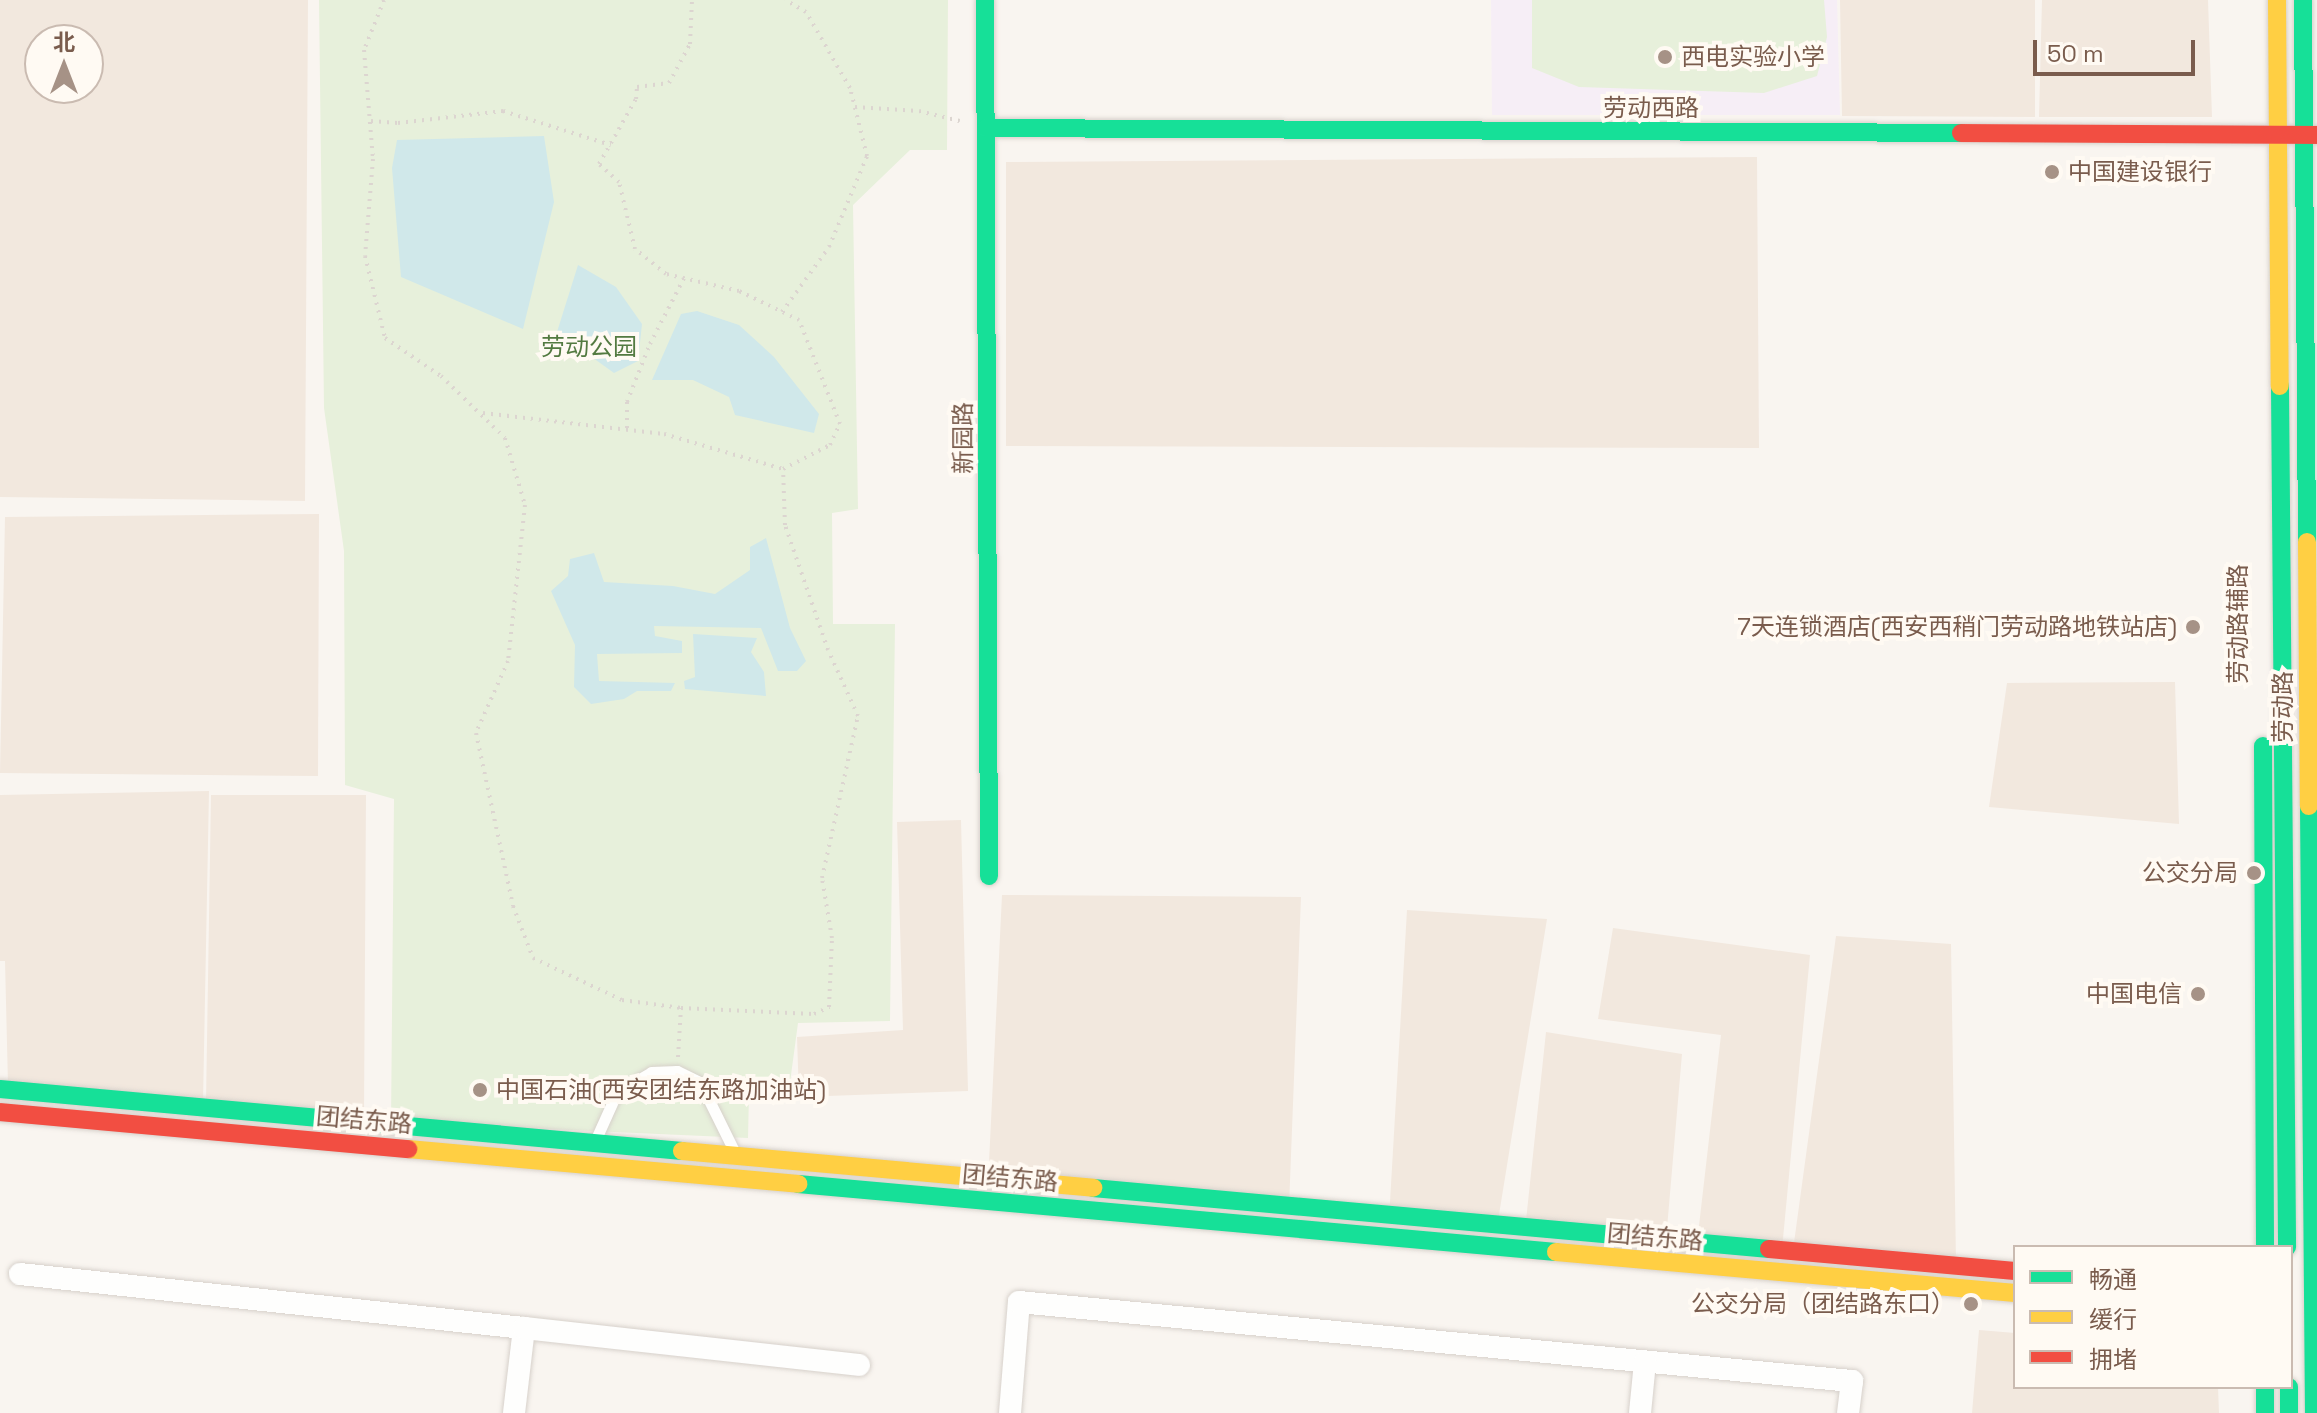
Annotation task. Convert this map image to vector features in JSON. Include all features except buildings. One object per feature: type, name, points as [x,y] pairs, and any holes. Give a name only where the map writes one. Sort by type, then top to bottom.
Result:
[{"type":"street","name":"新园路","points":[[985,0],[989,876]]},
{"type":"street","name":"劳动路辅路","points":[[2257,0],[2265,1245]]},
{"type":"street","name":"劳动路","points":[[2277,0],[2287,1245]]},
{"type":"street","name":"劳动路","points":[[2303,0],[2310,135],[2314,1413]]},
{"type":"street","name":"劳动西路","points":[[986,128],[2310,135]]},
{"type":"street","points":[[0,1089],[2013,1271]]},
{"type":"street","points":[[2265,1105],[2314,1105]]},
{"type":"street","name":"团结东路","points":[[0,1112],[2013,1293]]},
{"type":"street","points":[[20,1274],[859,1365]]},
{"type":"street","points":[[1010,1413],[1019,1302],[1852,1381],[1848,1413]]},
{"type":"street","points":[[2293,1308],[2314,1309]]},
{"type":"street","points":[[514,1413],[524,1328]]},
{"type":"street","points":[[1640,1413],[1645,1362]]},
{"type":"street","points":[[2265,1389],[2265,1413]]},
{"type":"street","points":[[2289,1389],[2289,1413]]},
{"type":"lane","points":[[595,1143],[617,1092],[651,1072],[677,1071],[700,1082],[736,1156]]},
{"type":"path","points":[[384,0],[364,50],[373,159],[365,256],[385,338],[441,376],[505,438],[525,505],[508,661],[476,733],[513,906],[533,958],[622,1000],[681,1008],[814,1014],[829,1007],[832,938],[822,878],[858,716],[828,650],[785,525],[783,469]]},
{"type":"path","points":[[480,413],[664,434],[783,469],[830,445],[840,424],[799,320],[739,291],[666,274],[635,249],[619,182],[599,164],[637,87],[669,83],[690,44],[692,0]]},
{"type":"path","points":[[782,312],[829,247],[867,156],[850,88],[806,12],[785,0]]},
{"type":"path","points":[[855,107],[919,111],[986,128]]},
{"type":"path","points":[[370,121],[398,123],[503,111],[611,145]]},
{"type":"path","points":[[627,429],[627,402],[650,344],[684,278]]},
{"type":"path","points":[[677,1071],[681,1008]]},
{"type":"shaded area","points":[[0,0],[308,0],[305,501],[0,497]]},
{"type":"shaded area","name":"西电实验小学","points":[[1491,0],[1837,0],[1840,115],[1492,115]]},
{"type":"shaded area","points":[[1840,0],[2035,0],[2035,117],[1842,116]]},
{"type":"shaded area","points":[[2042,0],[2208,0],[2212,117],[2039,117]]},
{"type":"shaded area","points":[[1757,157],[1759,448],[1006,446],[1006,162]]},
{"type":"shaded area","points":[[319,514],[318,776],[0,773],[5,517]]},
{"type":"shaded area","points":[[2175,682],[2179,824],[1989,807],[2007,683]]},
{"type":"shaded area","points":[[209,791],[203,1102],[8,1085],[5,961],[0,961],[0,795]]},
{"type":"shaded area","points":[[211,795],[366,795],[364,1116],[206,1102]]},
{"type":"shaded area","points":[[961,820],[968,1091],[799,1097],[797,1037],[903,1030],[897,822]]},
{"type":"shaded area","points":[[1002,895],[1301,897],[1289,1207],[988,1183]]},
{"type":"shaded area","points":[[1407,910],[1547,919],[1497,1227],[1389,1219]]},
{"type":"shaded area","points":[[1613,928],[1810,955],[1782,1249],[1697,1243],[1721,1035],[1598,1019]]},
{"type":"shaded area","points":[[1836,936],[1951,944],[1956,1262],[1793,1250]]},
{"type":"shaded area","points":[[1546,1032],[1682,1054],[1666,1240],[1525,1230]]},
{"type":"shaded area","points":[[1979,1330],[2013,1333],[2013,1389],[2218,1389],[2219,1413],[1972,1413]]},
{"type":"green space","name":"劳动公园","points":[[319,0],[948,0],[947,150],[910,150],[853,205],[858,509],[832,513],[833,624],[895,624],[890,1021],[798,1023],[789,1090],[749,1094],[748,1138],[391,1122],[394,799],[345,785],[344,551],[324,408]]},
{"type":"green space","name":"西电实验小学","points":[[1532,0],[1824,0],[1827,37],[1817,76],[1764,93],[1579,87],[1532,68]]},
{"type":"water","points":[[544,136],[554,202],[523,329],[401,277],[392,168],[397,140]]},
{"type":"water","points":[[578,265],[616,287],[642,324],[638,361],[614,373],[557,332]]},
{"type":"water","points":[[697,311],[739,325],[774,357],[819,414],[814,433],[735,415],[729,397],[693,380],[652,380],[681,314]]},
{"type":"water","points":[[766,538],[790,628],[806,661],[797,671],[778,671],[761,628],[654,626],[655,636],[682,641],[682,653],[597,654],[599,681],[675,683],[671,691],[637,691],[624,699],[591,704],[574,687],[575,645],[551,591],[568,576],[570,559],[594,553],[604,582],[673,586],[715,594],[750,570],[750,547]]},
{"type":"water","points":[[693,634],[757,638],[751,652],[764,672],[766,696],[685,689],[684,681],[695,677]]},
{"type":"traffic: fast","points":[[985,0],[989,876]]},
{"type":"traffic: fast","points":[[2303,0],[2307,542]]},
{"type":"traffic: fast","points":[[986,128],[1961,133]]},
{"type":"traffic: fast","points":[[2280,386],[2287,1245]]},
{"type":"traffic: fast","points":[[2263,746],[2265,1245]]},
{"type":"traffic: fast","points":[[2309,806],[2314,1413]]},
{"type":"traffic: fast","points":[[0,1089],[682,1151]]},
{"type":"traffic: fast","points":[[798,1184],[1556,1252]]},
{"type":"traffic: fast","points":[[1093,1188],[1769,1249]]},
{"type":"traffic: fast","points":[[2265,1389],[2265,1413]]},
{"type":"traffic: fast","points":[[2289,1389],[2289,1413]]},
{"type":"traffic: slow","points":[[2277,0],[2280,386]]},
{"type":"traffic: slow","points":[[2307,542],[2309,806]]},
{"type":"traffic: slow","points":[[408,1149],[798,1184]]},
{"type":"traffic: slow","points":[[682,1151],[1093,1188]]},
{"type":"traffic: slow","points":[[1556,1252],[2013,1293]]},
{"type":"traffic: jam","points":[[1961,133],[2317,135]]},
{"type":"traffic: jam","points":[[0,1112],[408,1149]]},
{"type":"traffic: jam","points":[[1769,1249],[2013,1271]]},
{"type":"place","name":"西电实验小学","points":[[1665,57]]},
{"type":"place","name":"中国建设银行","points":[[2052,172]]},
{"type":"place","name":"7天连锁酒店(西安西稍门劳动路地铁站店)","points":[[2193,627]]},
{"type":"place","name":"公交分局","points":[[2254,873]]},
{"type":"place","name":"中国电信","points":[[2198,994]]},
{"type":"place","name":"中国石油(西安团结东路加油站)","points":[[480,1090]]},
{"type":"place","name":"公交分局（团结路东口）","points":[[1971,1304]]}]
